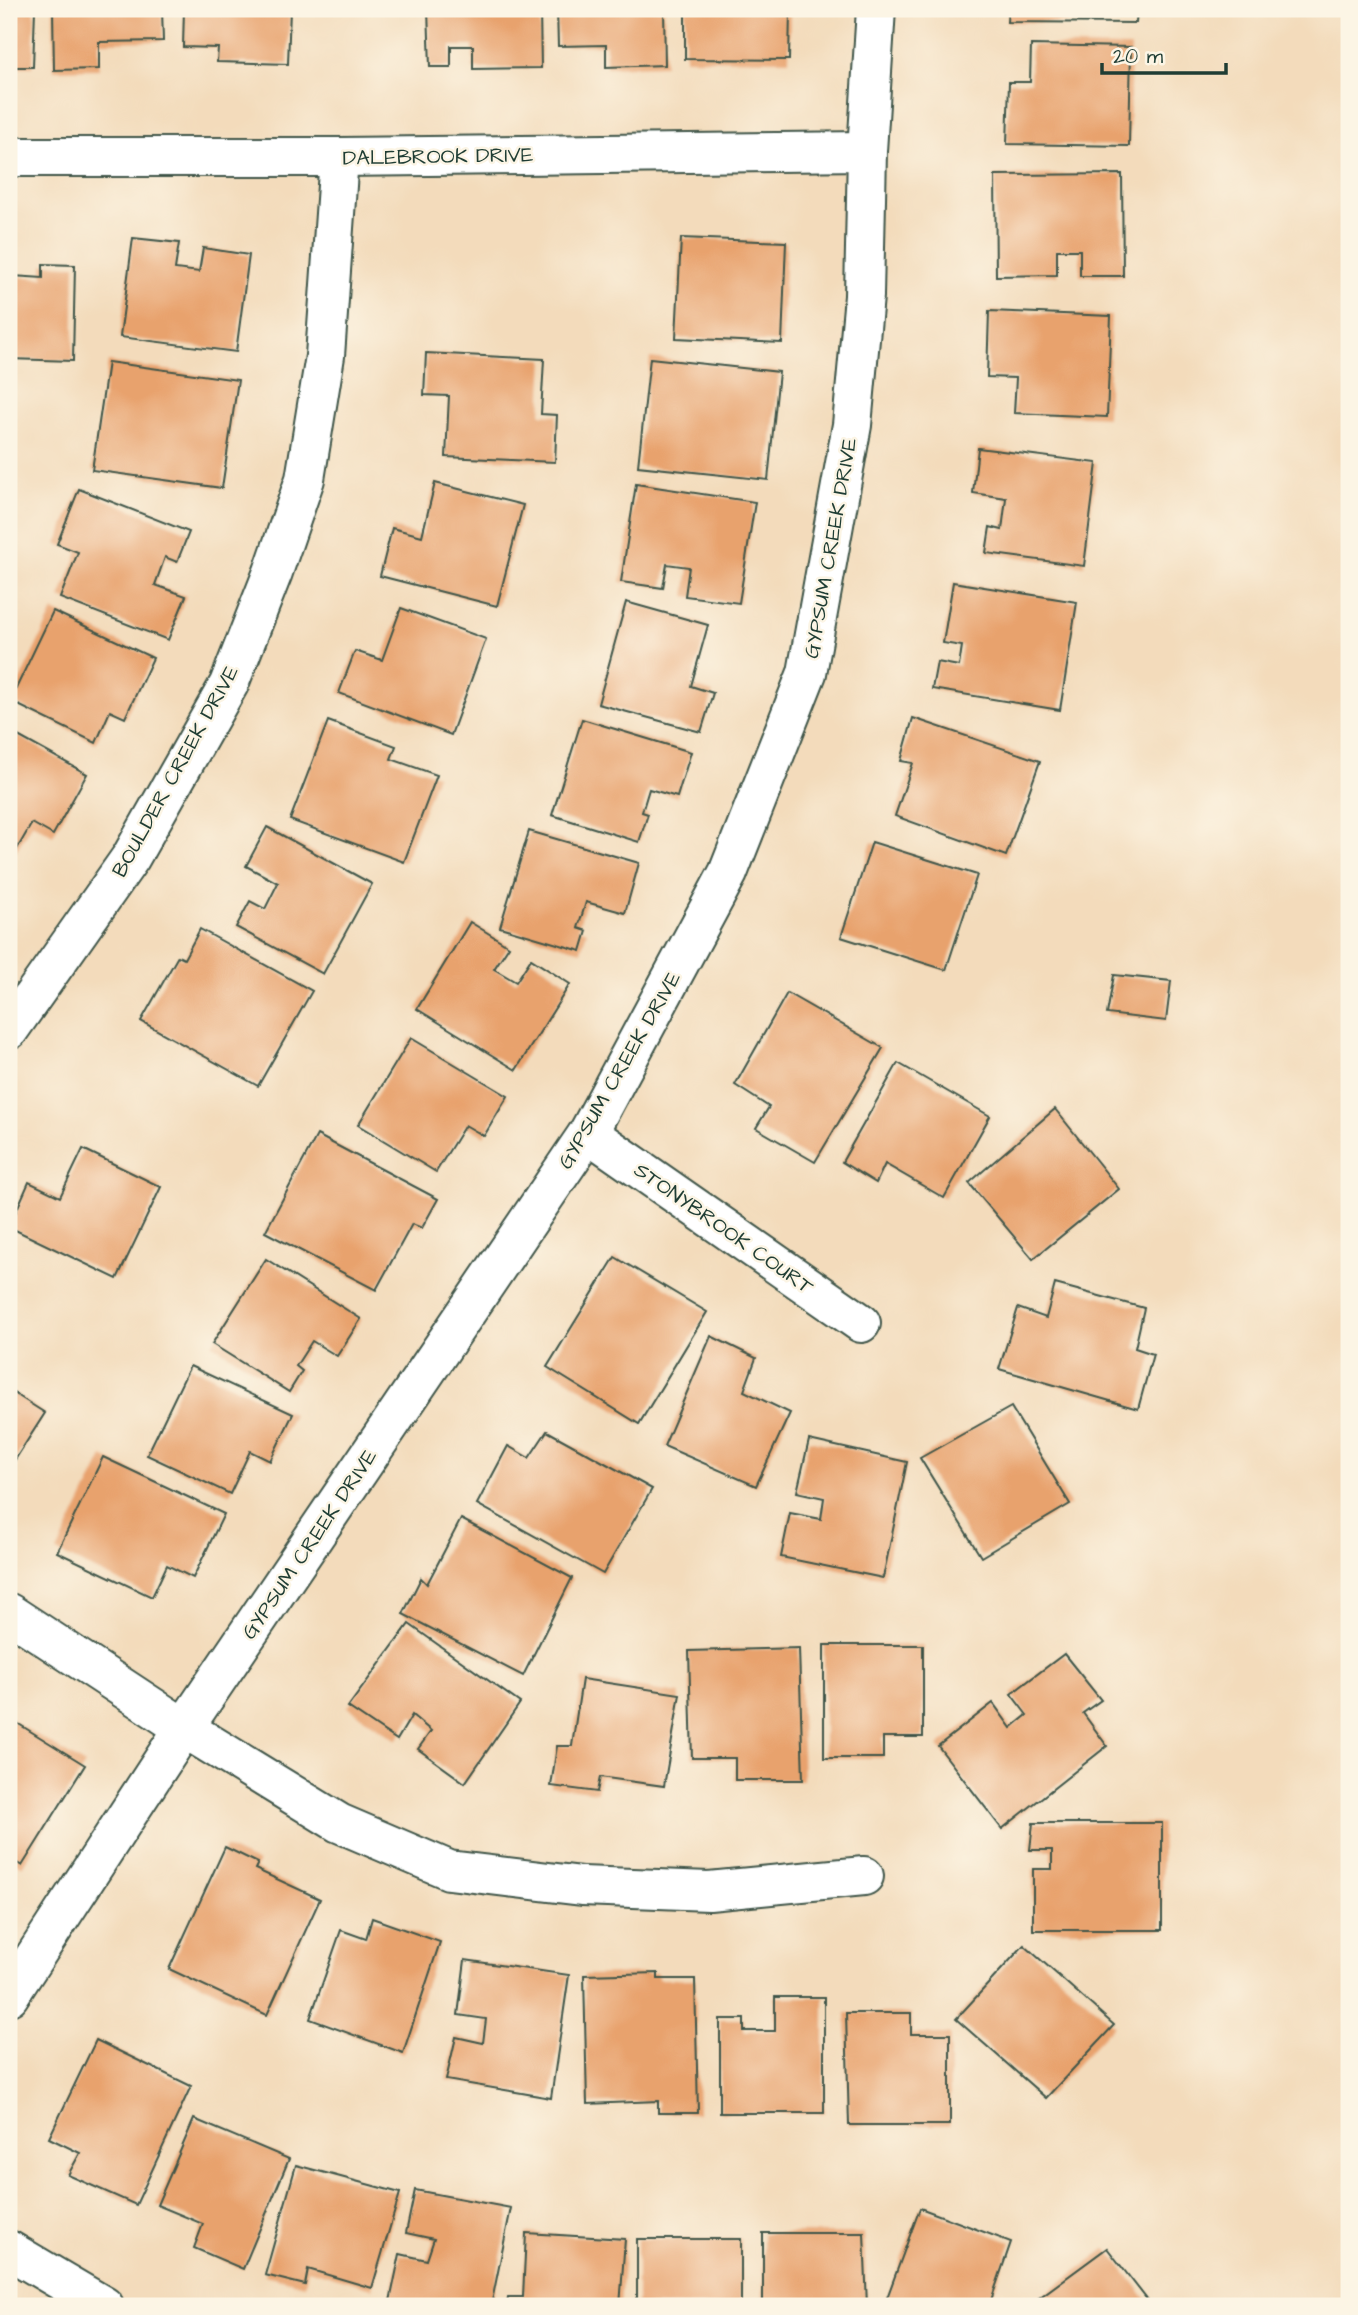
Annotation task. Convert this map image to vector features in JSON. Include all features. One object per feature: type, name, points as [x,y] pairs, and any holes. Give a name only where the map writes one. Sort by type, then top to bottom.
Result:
[{"type":"street","name":"GYPSUM CREEK DRIVE","points":[[9,1996],[184,1728],[588,1133],[728,873],[807,673],[852,425],[864,296],[867,151],[876,9]]},
{"type":"street","name":"DALEBROOK DRIVE","points":[[9,157],[339,157],[867,151]]},
{"type":"street","name":"BOULDER CREEK DRIVE","points":[[9,1030],[20,987],[131,857],[229,684],[273,572],[305,479],[325,356],[339,157]]},
{"type":"street","name":"STONYBROOK COURT","points":[[588,1133],[861,1323]]},
{"type":"street","points":[[9,1613],[184,1728],[339,1823],[449,1870],[582,1886],[709,1891],[864,1876]]},
{"type":"street","points":[[9,2250],[104,2306]]},
{"type":"building","points":[[9,9],[35,9],[33,67],[9,67]]},
{"type":"building","points":[[53,9],[162,9],[163,41],[99,42],[99,69],[54,70]]},
{"type":"building","points":[[184,9],[290,9],[288,64],[217,62],[218,48],[183,47]]},
{"type":"building","points":[[428,9],[540,9],[541,68],[473,69],[473,46],[451,46],[451,67],[430,67]]},
{"type":"building","points":[[557,9],[664,9],[665,65],[606,67],[606,45],[558,46]]},
{"type":"building","points":[[685,9],[790,9],[789,60],[685,59]]},
{"type":"building","points":[[1008,9],[1137,9],[1136,23],[1007,22]]},
{"type":"building","points":[[1031,45],[1131,47],[1129,146],[1007,144],[1009,82],[1030,82]]},
{"type":"building","points":[[1122,174],[1123,276],[1080,276],[1080,250],[1057,250],[1057,275],[996,276],[995,175]]},
{"type":"building","points":[[133,238],[179,243],[175,269],[199,272],[203,248],[249,255],[236,352],[120,337]]},
{"type":"building","points":[[681,238],[786,242],[782,343],[676,338]]},
{"type":"building","points":[[9,246],[14,246],[13,276],[43,278],[43,264],[75,265],[73,361],[9,359]]},
{"type":"building","points":[[989,311],[1111,316],[1107,417],[1014,413],[1016,378],[987,377]]},
{"type":"building","points":[[426,353],[544,359],[541,414],[557,415],[555,462],[446,457],[449,396],[424,395]]},
{"type":"building","points":[[650,358],[779,372],[768,480],[638,466]]},
{"type":"building","points":[[108,362],[238,380],[222,488],[92,470]]},
{"type":"building","points":[[978,448],[1097,463],[1084,566],[986,553],[990,527],[1002,530],[1006,498],[973,493]]},
{"type":"building","points":[[435,483],[523,505],[497,606],[380,576],[392,528],[422,536]]},
{"type":"building","points":[[636,484],[755,502],[739,603],[685,596],[689,567],[667,564],[663,588],[621,582]]},
{"type":"building","points":[[79,489],[189,532],[177,562],[165,557],[155,585],[186,596],[168,640],[60,598],[78,552],[57,544]]},
{"type":"building","points":[[953,582],[1077,602],[1060,710],[932,689],[937,662],[959,666],[962,646],[943,643]]},
{"type":"building","points":[[626,602],[708,625],[691,686],[713,693],[701,732],[598,704]]},
{"type":"building","points":[[401,608],[486,639],[451,735],[339,693],[355,651],[382,660]]},
{"type":"building","points":[[53,611],[153,658],[125,718],[110,711],[96,743],[10,701]]},
{"type":"building","points":[[913,718],[1040,761],[1006,856],[895,816],[913,763],[901,761]]},
{"type":"building","points":[[582,719],[691,752],[677,797],[649,789],[642,812],[648,814],[639,842],[552,815]]},
{"type":"building","points":[[328,721],[396,746],[391,759],[437,775],[404,862],[290,820]]},
{"type":"building","points":[[9,731],[87,774],[53,835],[32,823],[13,856],[9,854]]},
{"type":"building","points":[[267,827],[372,884],[323,974],[236,927],[250,901],[265,909],[278,883],[246,866]]},
{"type":"building","points":[[529,831],[639,863],[625,913],[586,902],[578,928],[587,931],[581,951],[500,927]]},
{"type":"building","points":[[872,842],[977,875],[946,970],[841,937]]},
{"type":"building","points":[[470,922],[509,946],[494,969],[516,982],[531,959],[570,984],[516,1070],[417,1009]]},
{"type":"building","points":[[200,929],[312,991],[258,1086],[141,1021],[178,956],[184,959]]},
{"type":"building","points":[[1114,975],[1171,981],[1166,1021],[1107,1014]]},
{"type":"building","points":[[787,993],[883,1048],[815,1162],[756,1128],[769,1107],[735,1085]]},
{"type":"building","points":[[411,1038],[508,1096],[484,1136],[465,1125],[436,1172],[358,1125]]},
{"type":"building","points":[[898,1063],[990,1116],[944,1198],[885,1164],[876,1183],[842,1162]]},
{"type":"building","points":[[1055,1109],[1119,1189],[1033,1259],[969,1183]]},
{"type":"building","points":[[317,1135],[438,1199],[422,1228],[412,1224],[376,1290],[265,1232]]},
{"type":"building","points":[[83,1149],[161,1187],[117,1279],[9,1227],[29,1182],[60,1197]]},
{"type":"building","points":[[615,1257],[707,1312],[639,1424],[547,1367]]},
{"type":"building","points":[[266,1259],[361,1319],[337,1356],[312,1341],[296,1366],[302,1371],[289,1392],[212,1344]]},
{"type":"building","points":[[1055,1284],[1144,1308],[1135,1348],[1153,1354],[1138,1409],[999,1369],[1018,1308],[1046,1318]]},
{"type":"building","points":[[711,1336],[756,1358],[744,1391],[790,1413],[756,1486],[664,1446]]},
{"type":"building","points":[[190,1366],[293,1414],[270,1461],[250,1451],[230,1494],[147,1455]]},
{"type":"building","points":[[9,1390],[45,1413],[9,1469]]},
{"type":"building","points":[[1011,1407],[1070,1504],[981,1557],[920,1458]]},
{"type":"building","points":[[547,1431],[652,1489],[603,1574],[477,1504],[508,1446],[529,1458]]},
{"type":"building","points":[[809,1440],[907,1462],[883,1578],[781,1557],[790,1513],[821,1519],[824,1498],[797,1492]]},
{"type":"building","points":[[103,1457],[224,1514],[193,1578],[167,1565],[152,1597],[57,1552]]},
{"type":"building","points":[[461,1519],[572,1578],[523,1676],[403,1614],[421,1578],[427,1584]]},
{"type":"building","points":[[409,1624],[520,1703],[465,1783],[418,1749],[431,1731],[412,1715],[397,1740],[348,1707]]},
{"type":"building","points":[[824,1645],[923,1645],[923,1737],[883,1737],[883,1758],[824,1758]]},
{"type":"building","points":[[799,1648],[803,1780],[735,1780],[735,1758],[692,1758],[689,1651]]},
{"type":"building","points":[[1064,1654],[1101,1700],[1083,1713],[1107,1746],[1002,1829],[938,1746],[993,1703],[1011,1728],[1027,1715],[1011,1694]]},
{"type":"building","points":[[582,1679],[680,1694],[664,1786],[600,1777],[597,1792],[551,1786],[557,1746],[572,1746]]},
{"type":"building","points":[[9,1718],[85,1765],[22,1866],[9,1858]]},
{"type":"building","points":[[1033,1823],[1162,1823],[1162,1930],[1033,1930],[1033,1869],[1052,1869],[1052,1850],[1030,1850]]},
{"type":"building","points":[[225,1847],[258,1863],[255,1869],[320,1899],[267,2015],[169,1969]]},
{"type":"building","points":[[372,1918],[440,1942],[403,2053],[310,2019],[341,1930],[366,1939]]},
{"type":"building","points":[[1024,1945],[1114,2025],[1046,2098],[956,2019]]},
{"type":"building","points":[[465,1960],[569,1975],[551,2098],[446,2080],[456,2037],[483,2043],[486,2019],[458,2015]]},
{"type":"building","points":[[658,1973],[658,1979],[695,1979],[698,2113],[658,2113],[658,2101],[587,2104],[584,1975]]},
{"type":"building","points":[[775,1997],[824,1997],[824,2113],[720,2113],[720,2019],[744,2019],[744,2031],[775,2031]]},
{"type":"building","points":[[846,2013],[911,2013],[911,2034],[950,2034],[950,2125],[849,2125]]},
{"type":"building","points":[[96,2040],[191,2086],[136,2205],[68,2175],[80,2153],[49,2138]]},
{"type":"building","points":[[194,2119],[289,2159],[243,2269],[194,2248],[203,2224],[157,2205]]},
{"type":"building","points":[[296,2165],[400,2193],[372,2288],[308,2269],[305,2285],[265,2275]]},
{"type":"building","points":[[415,2190],[511,2208],[491,2306],[389,2306],[400,2254],[427,2260],[434,2239],[406,2233]]},
{"type":"building","points":[[920,2208],[1011,2242],[989,2306],[884,2306]]},
{"type":"building","points":[[526,2233],[625,2239],[620,2306],[507,2306],[508,2297],[523,2297]]},
{"type":"building","points":[[763,2233],[864,2233],[867,2306],[763,2306]]},
{"type":"building","points":[[637,2239],[741,2239],[741,2306],[637,2306]]},
{"type":"building","points":[[1107,2248],[1152,2306],[1028,2306]]}]
